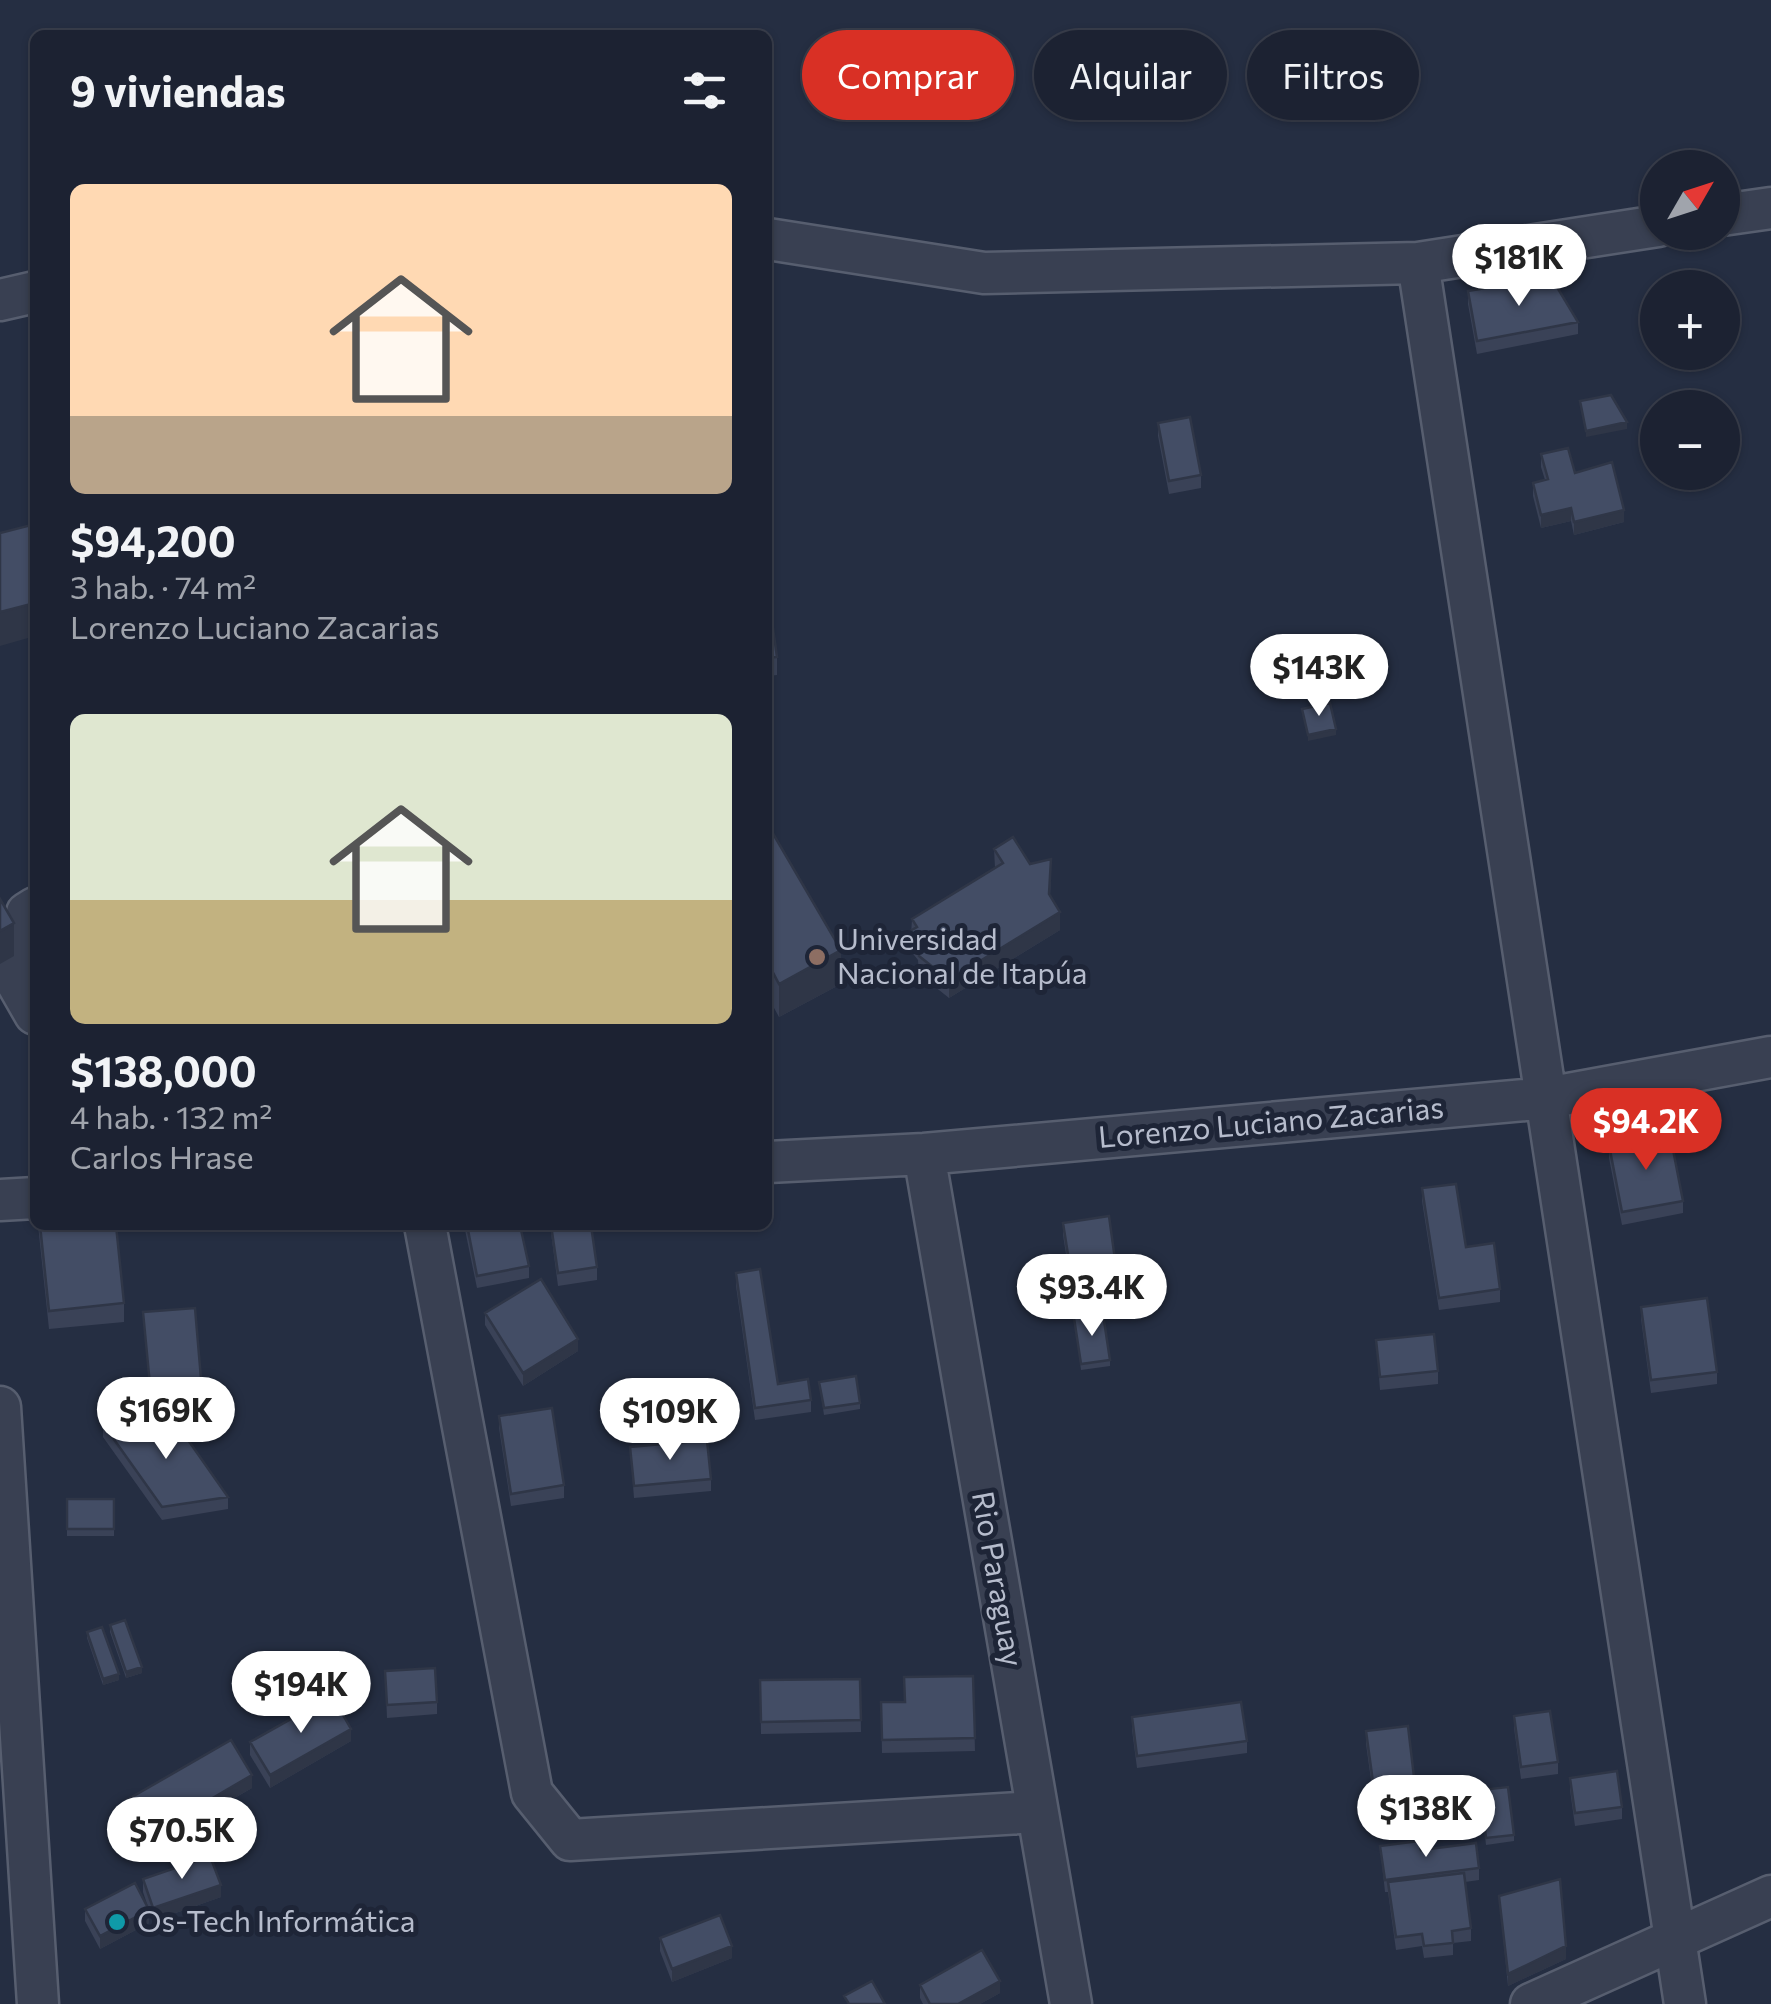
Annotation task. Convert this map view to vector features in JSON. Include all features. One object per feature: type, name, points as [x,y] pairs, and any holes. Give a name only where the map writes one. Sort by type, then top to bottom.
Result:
[{"type":"street","points":[[1740,213],[1771,208]]},
{"type":"street","points":[[772,240],[984,273],[1418,263],[1640,229]]},
{"type":"street","points":[[1418,263],[1685,2004]]},
{"type":"street","points":[[0,300],[30,293]]},
{"type":"street","points":[[30,911],[16,981],[30,1005]]},
{"type":"street","name":"Lorenzo Luciano Zacarias","points":[[772,1162],[924,1154],[1547,1098],[1771,1057]]},
{"type":"street","name":"Rio Paraguay","points":[[924,1154],[1070,2004]]},
{"type":"street","points":[[0,1200],[30,1198]]},
{"type":"street","points":[[426,1230],[532,1793],[570,1840],[1038,1812]]},
{"type":"street","points":[[0,1407],[38,2004]]},
{"type":"street","points":[[1531,2004],[1771,1896]]},
{"type":"building","points":[[1551,277],[1578,322],[1477,341],[1468,291]]},
{"type":"building","points":[[1611,395],[1627,422],[1586,431],[1580,401]]},
{"type":"building","points":[[1190,417],[1201,475],[1169,481],[1158,423]]},
{"type":"building","points":[[1568,448],[1575,473],[1612,462],[1624,510],[1574,522],[1571,508],[1541,515],[1533,483],[1548,479],[1541,454]]},
{"type":"building","points":[[30,525],[30,604],[0,612],[0,533]]},
{"type":"building","points":[[772,621],[777,657],[772,658]]},
{"type":"building","points":[[1330,703],[1336,729],[1308,735],[1302,709]]},
{"type":"building","points":[[772,832],[841,950],[779,984],[772,971]]},
{"type":"building","points":[[1013,837],[1030,864],[1051,859],[1049,894],[1060,912],[949,980],[919,956],[918,941],[910,931],[917,927],[912,919],[1003,863],[994,849]]},
{"type":"building","points":[[0,899],[14,923],[0,931]]},
{"type":"building","points":[[1670,1134],[1683,1201],[1622,1212],[1609,1145]]},
{"type":"building","points":[[1456,1184],[1466,1247],[1494,1243],[1500,1289],[1439,1298],[1422,1188]]},
{"type":"building","points":[[1109,1216],[1117,1274],[1072,1280],[1063,1223]]},
{"type":"building","points":[[41,1230],[117,1230],[124,1303],[49,1311]]},
{"type":"building","points":[[468,1230],[521,1230],[529,1266],[477,1276]]},
{"type":"building","points":[[552,1230],[592,1230],[597,1267],[558,1273]]},
{"type":"building","points":[[760,1269],[778,1384],[808,1379],[811,1400],[755,1408],[736,1273]]},
{"type":"building","points":[[541,1279],[578,1339],[523,1373],[485,1313]]},
{"type":"building","points":[[1707,1298],[1717,1372],[1651,1380],[1641,1307]]},
{"type":"building","points":[[195,1308],[203,1402],[152,1406],[143,1312]]},
{"type":"building","points":[[1103,1314],[1110,1360],[1081,1364],[1074,1318]]},
{"type":"building","points":[[1434,1334],[1438,1371],[1380,1377],[1376,1340]]},
{"type":"building","points":[[856,1376],[860,1403],[824,1408],[819,1382]]},
{"type":"building","points":[[552,1408],[564,1485],[511,1494],[499,1416]]},
{"type":"building","points":[[174,1420],[228,1497],[162,1507],[103,1424]]},
{"type":"building","points":[[707,1440],[711,1479],[634,1486],[630,1447]]},
{"type":"building","points":[[67,1499],[114,1499],[114,1529],[67,1529]]},
{"type":"building","points":[[125,1620],[142,1667],[126,1672],[110,1625]]},
{"type":"building","points":[[102,1627],[119,1674],[103,1679],[87,1632]]},
{"type":"building","points":[[435,1668],[437,1702],[387,1705],[385,1671]]},
{"type":"building","points":[[973,1676],[975,1738],[882,1740],[881,1702],[905,1702],[904,1677]]},
{"type":"building","points":[[860,1679],[861,1720],[761,1722],[760,1680]]},
{"type":"building","points":[[332,1696],[351,1729],[270,1775],[250,1742]]},
{"type":"building","points":[[1241,1702],[1247,1741],[1137,1756],[1132,1717]]},
{"type":"building","points":[[1550,1711],[1558,1762],[1521,1767],[1514,1716]]},
{"type":"building","points":[[1408,1726],[1414,1777],[1373,1782],[1366,1731]]},
{"type":"building","points":[[231,1740],[252,1775],[206,1802],[226,1836],[193,1855],[173,1820],[145,1836],[125,1801]]},
{"type":"building","points":[[1617,1771],[1622,1807],[1575,1813],[1570,1778]]},
{"type":"building","points":[[1508,1787],[1514,1835],[1486,1838],[1480,1790]]},
{"type":"building","points":[[1419,1841],[1421,1850],[1476,1843],[1479,1868],[1385,1880],[1380,1846]]},
{"type":"building","points":[[210,1856],[221,1885],[153,1908],[143,1879]]},
{"type":"building","points":[[1464,1873],[1471,1928],[1452,1931],[1453,1943],[1424,1946],[1422,1934],[1396,1937],[1388,1882]]},
{"type":"building","points":[[1560,1879],[1566,1946],[1508,1974],[1499,1896]]},
{"type":"building","points":[[135,1883],[149,1910],[100,1936],[85,1909]]},
{"type":"building","points":[[720,1915],[732,1946],[672,1969],[660,1938]]},
{"type":"building","points":[[982,1950],[1000,1981],[958,2004],[930,2004],[920,1985]]},
{"type":"building","points":[[872,1981],[885,2004],[849,2004],[844,1996]]},
{"type":"place","name":"Universidad Nacional de Itapúa","points":[[817,957]]},
{"type":"place","name":"Os-Tech Informática","points":[[117,1922]]}]
